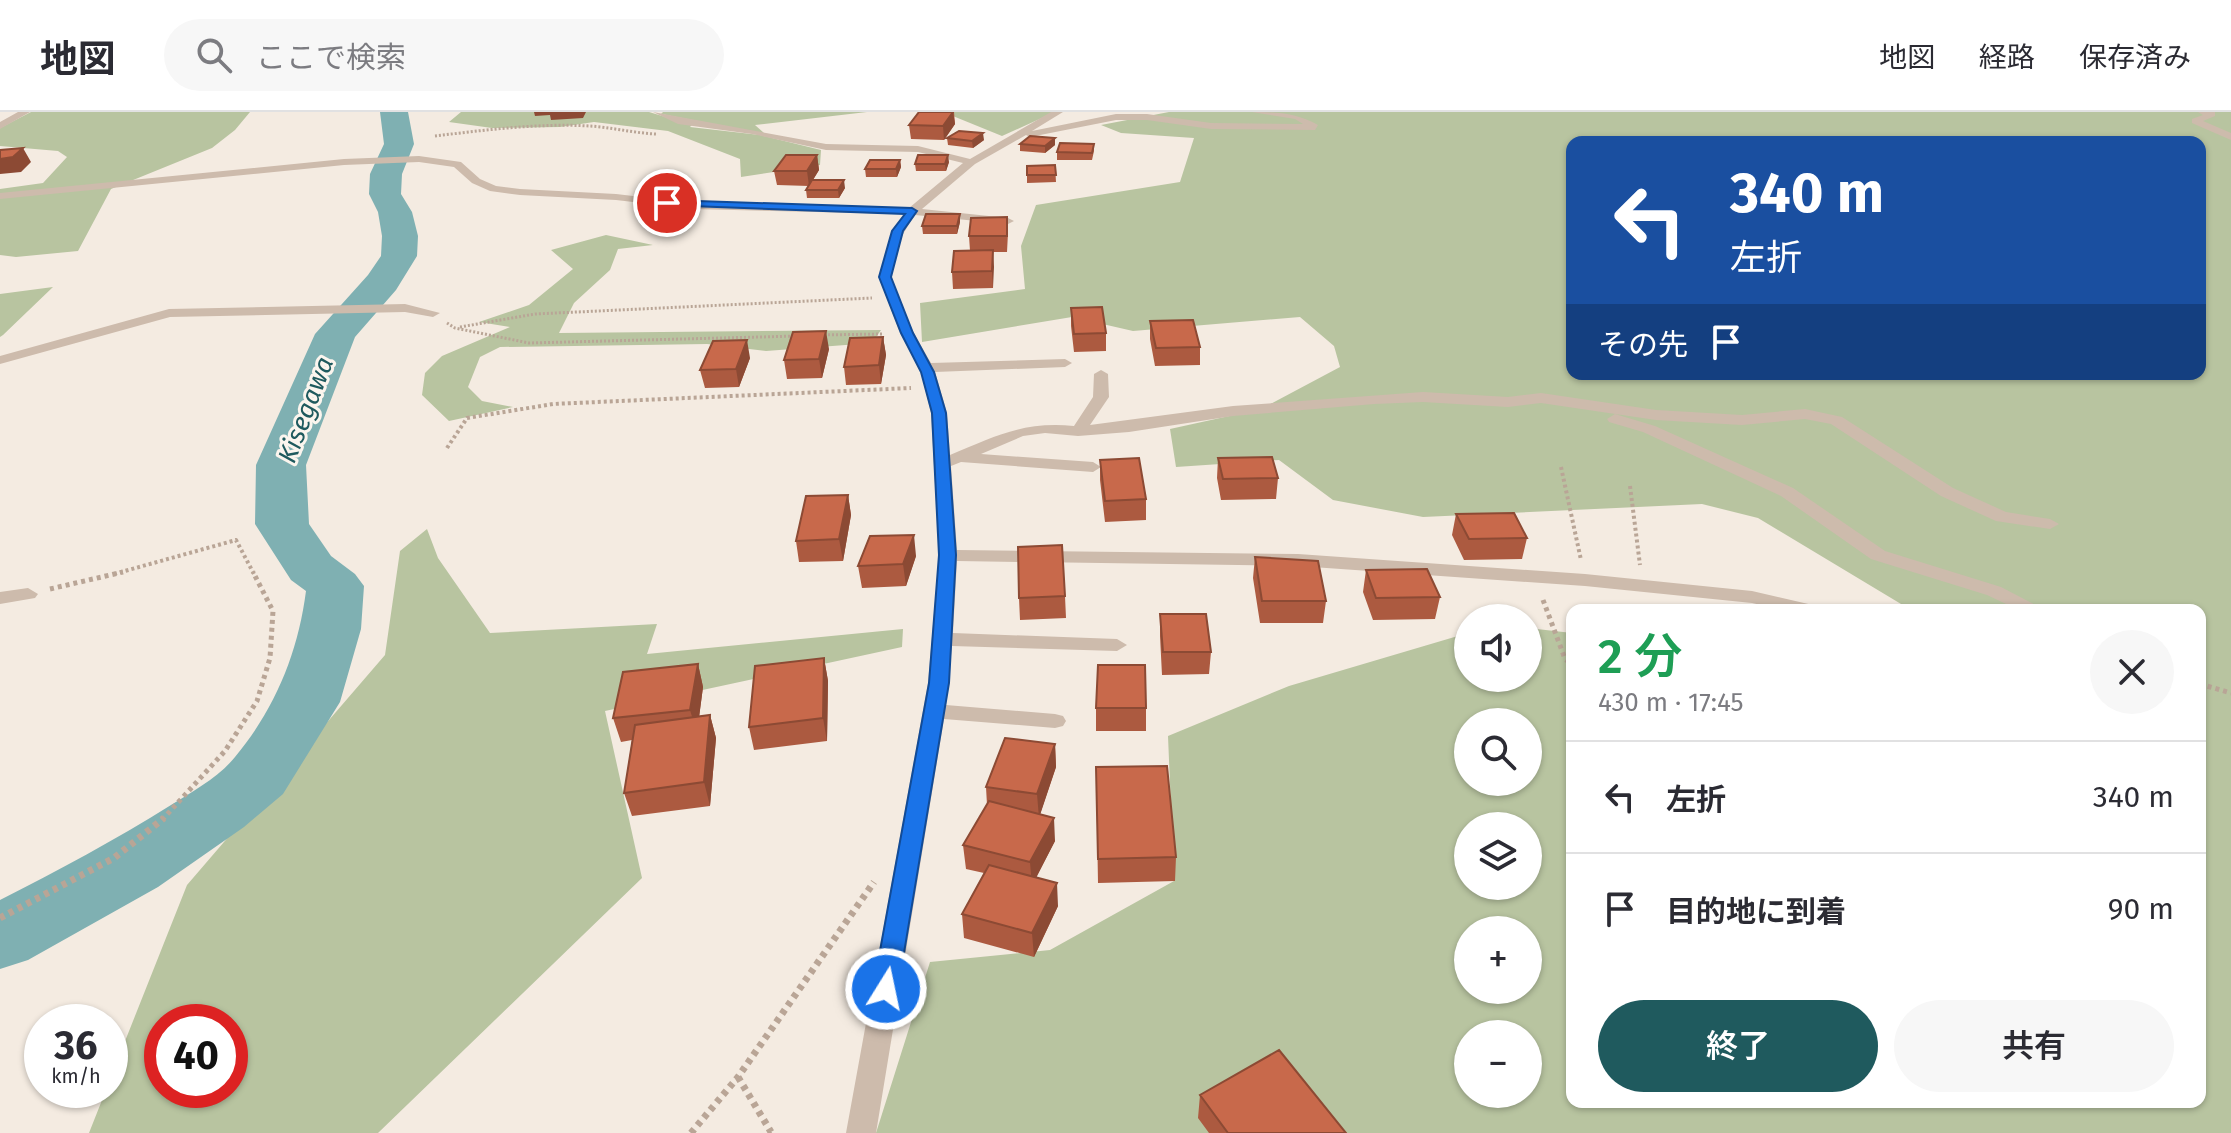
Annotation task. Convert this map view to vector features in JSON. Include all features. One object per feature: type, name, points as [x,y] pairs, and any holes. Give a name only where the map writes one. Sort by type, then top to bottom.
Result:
[{"type":"street","points":[[0,126],[25,112]]},
{"type":"street","points":[[658,112],[678,121],[752,131],[826,147],[918,149],[971,162]]},
{"type":"street","points":[[861,1133],[934,711],[942,639],[953,460],[926,368],[907,333],[885,277],[888,260],[898,231],[912,211],[971,162],[1058,112]]},
{"type":"street","points":[[1013,136],[1116,117],[1225,127],[1315,127],[1297,117],[1257,112]]},
{"type":"street","points":[[2203,112],[2212,114],[2195,121],[2231,137]]},
{"type":"street","points":[[0,196],[370,160],[419,159],[457,164],[476,181],[494,189],[520,192],[592,195],[693,206],[912,211],[1008,221]]},
{"type":"street","points":[[0,360],[169,313],[405,308],[433,313]]},
{"type":"street","points":[[926,368],[1065,363]]},
{"type":"street","points":[[1078,431],[1101,397],[1101,374]]},
{"type":"street","points":[[953,460],[1019,432],[1045,428],[1078,431],[1233,411],[1374,399],[1423,397],[1508,402],[1554,413],[1615,419],[1649,429],[1787,492],[1878,555],[1994,591],[2022,604]]},
{"type":"street","points":[[1508,402],[1541,398],[1656,415],[1742,420],[1805,414],[1836,420],[1947,492],[2002,517],[2050,524]]},
{"type":"street","points":[[953,460],[1093,467]]},
{"type":"street","points":[[948,555],[1298,560],[1585,580],[1752,597],[1783,604]]},
{"type":"street","points":[[0,598],[28,594]]},
{"type":"street","points":[[942,639],[1117,645]]},
{"type":"street","points":[[934,711],[1055,721]]},
{"type":"path","points":[[435,136],[590,126],[632,134],[667,134]]},
{"type":"path","points":[[455,328],[535,314],[893,297]]},
{"type":"path","points":[[433,313],[455,328],[529,343],[907,333]]},
{"type":"path","points":[[447,448],[467,418],[553,404],[932,387]]},
{"type":"path","points":[[1561,467],[1585,580]]},
{"type":"path","points":[[1630,486],[1642,586]]},
{"type":"path","points":[[0,918],[114,858],[161,821],[225,751],[257,701],[270,658],[273,611],[236,540],[145,567],[28,594]]},
{"type":"path","points":[[1534,577],[1566,660]]},
{"type":"path","points":[[2206,686],[2231,693]]},
{"type":"path","points":[[691,1133],[738,1077],[872,882],[906,873]]},
{"type":"path","points":[[738,1077],[771,1132],[776,1133]]},
{"type":"green space","points":[[31,112],[250,112],[235,130],[212,148],[111,189],[78,251],[16,257],[0,255],[0,189],[43,183],[67,157],[58,151],[0,146],[0,128]]},
{"type":"green space","points":[[461,112],[649,112],[692,125],[690,127],[760,135],[821,150],[820,165],[741,177],[740,159],[668,131],[594,122],[560,127],[492,128],[449,122]]},
{"type":"green space","points":[[867,112],[755,125],[765,134],[661,114]]},
{"type":"green space","points":[[943,112],[1055,112],[1002,136]]},
{"type":"green space","points":[[1169,112],[2231,112],[2231,1133],[876,1133],[930,962],[1050,950],[1174,881],[1168,736],[1289,686],[1454,637],[1454,692],[1542,692],[1542,630],[1566,632],[1566,1108],[2206,1108],[2206,604],[1901,604],[1758,518],[1702,504],[1423,517],[1333,500],[1279,460],[1176,467],[1170,429],[1261,409],[1340,367],[1334,346],[1300,317],[1133,331],[1072,317],[922,342],[920,303],[1025,289],[1021,246],[1036,205],[1180,182],[1194,138],[1121,133],[1101,125]]},
{"type":"green space","points":[[606,235],[653,245],[618,249],[610,270],[574,303],[559,333],[881,330],[872,343],[766,351],[707,344],[500,347],[480,357],[468,387],[482,401],[513,407],[449,421],[422,395],[425,373],[442,356],[510,327],[479,322],[529,305],[573,269],[551,250]]},
{"type":"green space","points":[[53,287],[3,335],[0,337],[0,294]]},
{"type":"green space","points":[[427,529],[438,558],[490,633],[657,624],[647,654],[903,629],[902,647],[605,711],[642,878],[378,1133],[89,1133],[99,1108],[128,1108],[128,1034],[187,885],[385,655],[400,551]]},
{"type":"building","points":[[919,112],[953,112],[943,126],[909,125]]},
{"type":"building","points":[[959,131],[983,133],[972,141],[947,138]]},
{"type":"building","points":[[1030,136],[1055,138],[1045,146],[1020,144]]},
{"type":"building","points":[[1060,143],[1094,144],[1092,153],[1057,152]]},
{"type":"building","points":[[23,148],[13,157],[0,159],[0,150]]},
{"type":"building","points":[[786,155],[817,155],[807,171],[774,171]]},
{"type":"building","points":[[918,155],[948,155],[945,164],[915,164]]},
{"type":"building","points":[[870,160],[900,160],[896,169],[865,169]]},
{"type":"building","points":[[1055,165],[1056,175],[1027,175],[1027,166]]},
{"type":"building","points":[[812,180],[844,180],[838,190],[806,190]]},
{"type":"building","points":[[926,214],[960,214],[957,226],[922,226]]},
{"type":"building","points":[[1007,217],[1007,236],[969,236],[971,218]]},
{"type":"building","points":[[993,250],[992,271],[952,272],[954,251]]},
{"type":"building","points":[[1102,307],[1106,333],[1074,334],[1071,308]]},
{"type":"building","points":[[1193,320],[1200,347],[1156,348],[1150,321]]},
{"type":"building","points":[[826,331],[819,359],[784,360],[793,332]]},
{"type":"building","points":[[883,337],[879,365],[844,367],[850,338]]},
{"type":"building","points":[[747,340],[736,369],[700,370],[713,341]]},
{"type":"building","points":[[1272,457],[1278,478],[1223,479],[1218,458]]},
{"type":"building","points":[[1139,458],[1146,499],[1105,501],[1100,460]]},
{"type":"building","points":[[848,495],[839,539],[796,541],[806,496]]},
{"type":"building","points":[[1514,513],[1527,538],[1469,539],[1456,514]]},
{"type":"building","points":[[914,535],[903,564],[858,566],[870,536]]},
{"type":"building","points":[[1062,545],[1065,596],[1019,598],[1018,547]]},
{"type":"building","points":[[1255,557],[1318,561],[1326,601],[1262,601]]},
{"type":"building","points":[[1427,569],[1440,597],[1376,598],[1366,570]]},
{"type":"building","points":[[1160,614],[1206,614],[1211,652],[1163,652]]},
{"type":"building","points":[[824,658],[823,718],[749,727],[755,666]]},
{"type":"building","points":[[698,664],[690,710],[613,718],[623,672]]},
{"type":"building","points":[[1098,665],[1145,665],[1146,708],[1096,708]]},
{"type":"building","points":[[710,715],[704,782],[624,793],[635,725]]},
{"type":"building","points":[[1005,738],[1055,744],[1037,794],[986,787]]},
{"type":"building","points":[[1167,766],[1176,857],[1098,859],[1096,767]]},
{"type":"building","points":[[989,801],[1054,818],[1030,862],[963,845]]},
{"type":"building","points":[[989,865],[1057,883],[1032,933],[962,914]]},
{"type":"building","points":[[1279,1050],[1346,1133],[1228,1133],[1200,1095]]},
{"type":"waterway","name":"Kisegawa","points":[[0,937],[131,867],[219,809],[258,777],[307,702],[331,629],[335,586],[311,568],[282,524],[281,465],[336,334],[383,282],[399,256],[400,236],[395,212],[385,194],[386,174],[399,144],[394,112]]},
{"type":"route","points":[[667,203],[912,211],[898,231],[885,277],[907,333],[928,372],[939,413],[948,555],[939,683],[886,989]]}]
